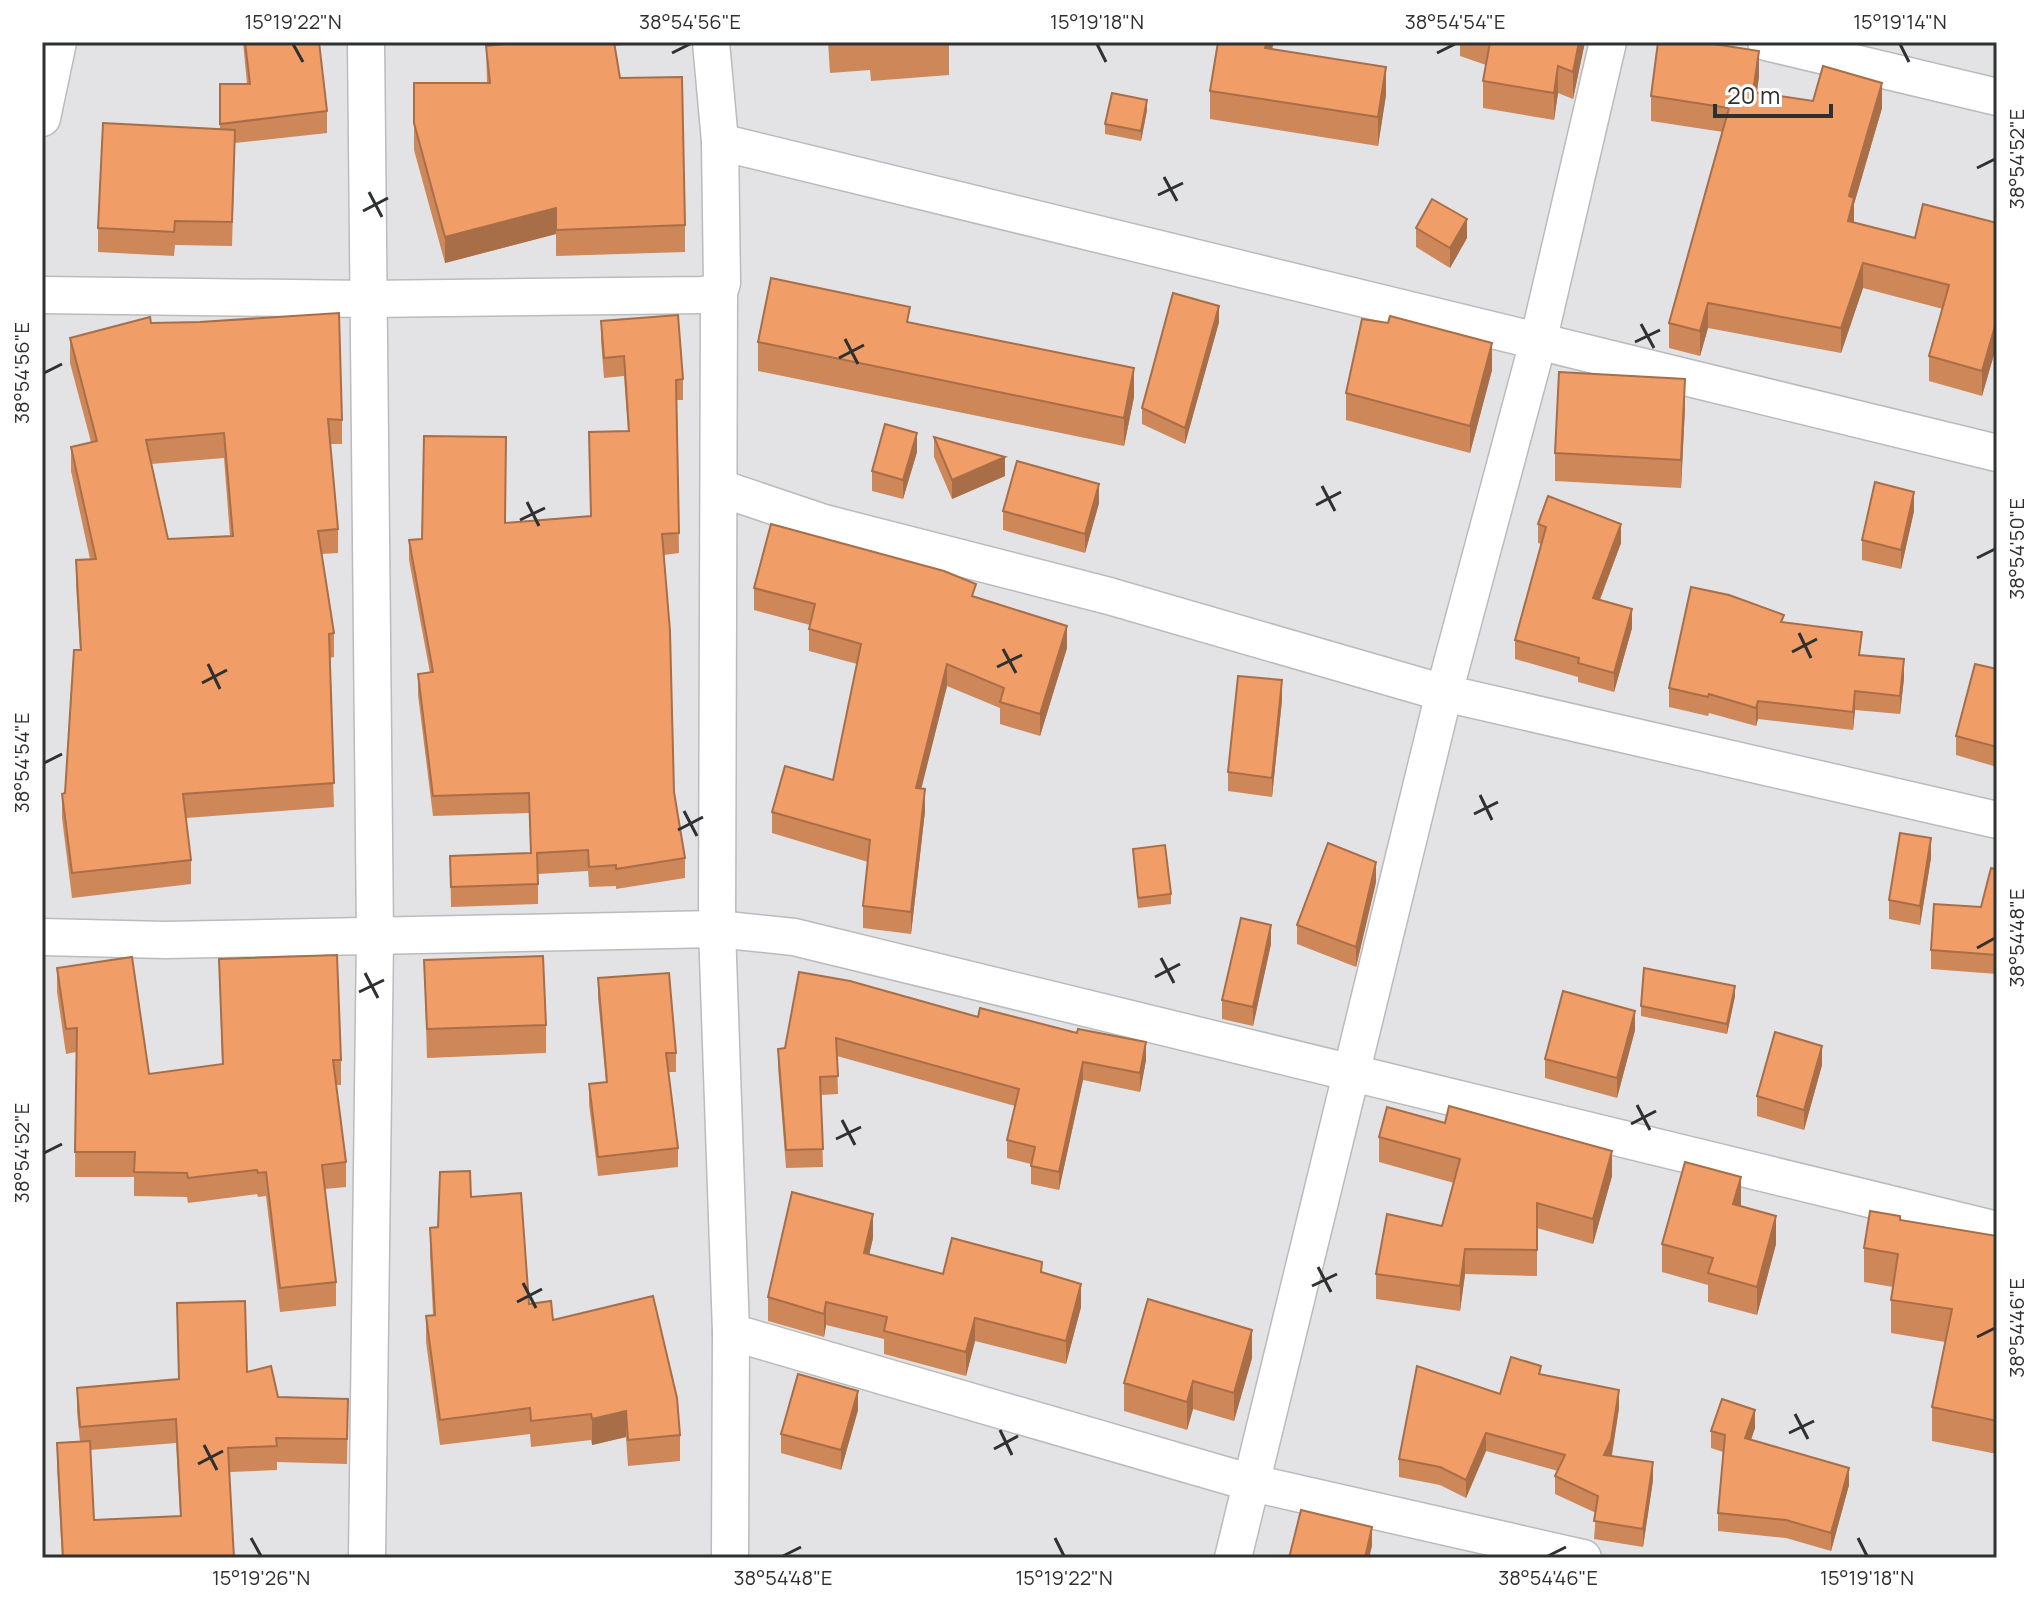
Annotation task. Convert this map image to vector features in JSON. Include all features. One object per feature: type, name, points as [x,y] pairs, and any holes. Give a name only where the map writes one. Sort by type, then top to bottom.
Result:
[{"type":"street","points":[[42,118],[58,42]]},
{"type":"street","points":[[366,42],[375,937],[367,1558]]},
{"type":"street","points":[[711,42],[720,142],[722,283],[719,292],[717,929],[731,1332],[730,1558]]},
{"type":"street","points":[[1233,1558],[1444,693],[1538,342],[1608,42]]},
{"type":"street","points":[[1766,42],[1997,97]]},
{"type":"street","points":[[720,142],[1997,453]]},
{"type":"street","points":[[42,295],[367,299],[719,292]]},
{"type":"street","points":[[720,488],[824,523],[1109,596],[1444,693],[1997,820]]},
{"type":"street","points":[[42,937],[165,940],[717,929],[794,937],[1997,1230]]},
{"type":"street","points":[[731,1332],[1252,1483],[1583,1558]]},
{"type":"building","points":[[245,42],[319,42],[327,111],[220,124],[220,84],[250,84]]},
{"type":"building","points":[[520,42],[614,42],[620,78],[682,77],[685,225],[556,230],[556,208],[445,237],[414,123],[414,83],[490,83],[486,46]]},
{"type":"building","points":[[1218,42],[1267,42],[1265,48],[1386,67],[1378,117],[1210,91]]},
{"type":"building","points":[[1490,42],[1579,42],[1573,72],[1558,66],[1554,93],[1483,81]]},
{"type":"building","points":[[1658,42],[1701,42],[1759,51],[1753,92],[1813,101],[1823,66],[1882,83],[1849,196],[1854,198],[1848,221],[1915,238],[1923,204],[1997,223],[1997,319],[1982,371],[1929,356],[1949,285],[1863,263],[1841,328],[1708,303],[1700,331],[1669,323],[1729,108],[1651,96]]},
{"type":"building","points":[[1112,93],[1147,100],[1141,131],[1105,124]]},
{"type":"building","points":[[103,123],[235,130],[232,222],[175,221],[174,232],[98,228]]},
{"type":"building","points":[[1432,199],[1467,219],[1450,248],[1416,228]]},
{"type":"building","points":[[771,278],[910,307],[907,322],[1134,368],[1124,418],[758,342]]},
{"type":"building","points":[[1173,293],[1219,306],[1185,428],[1142,408]]},
{"type":"building","points":[[339,313],[342,420],[328,419],[338,529],[318,531],[334,633],[329,634],[334,783],[183,794],[191,860],[72,873],[62,794],[65,793],[74,650],[81,650],[76,560],[96,559],[71,447],[97,441],[70,338],[150,317],[151,323]],"holes":[[[224,433],[233,536],[168,539],[146,440]]]},
{"type":"building","points":[[678,315],[683,379],[676,380],[679,533],[662,534],[670,631],[674,792],[685,858],[616,869],[616,865],[589,867],[588,850],[537,853],[538,884],[451,887],[450,856],[531,853],[529,793],[433,796],[418,674],[433,672],[409,540],[422,539],[424,436],[506,437],[505,523],[591,516],[589,432],[629,431],[624,356],[604,358],[601,321]]},
{"type":"building","points":[[1390,316],[1492,343],[1470,426],[1346,393],[1362,319],[1388,323]]},
{"type":"building","points":[[1559,372],[1685,379],[1681,460],[1555,453]]},
{"type":"building","points":[[885,424],[917,433],[903,480],[872,471]]},
{"type":"building","points":[[934,437],[1005,457],[952,480]]},
{"type":"building","points":[[1017,461],[1099,484],[1085,534],[1003,511]]},
{"type":"building","points":[[1875,482],[1914,492],[1901,550],[1862,540]]},
{"type":"building","points":[[1548,496],[1621,524],[1593,598],[1632,609],[1614,673],[1578,663],[1579,658],[1515,640],[1546,527],[1538,524]]},
{"type":"building","points":[[771,524],[944,571],[976,584],[972,596],[1067,626],[1040,714],[1000,702],[1004,688],[947,664],[916,788],[925,789],[911,912],[863,906],[870,840],[772,812],[785,766],[833,780],[861,644],[809,629],[815,604],[754,588]]},
{"type":"building","points":[[1691,587],[1729,595],[1784,615],[1781,622],[1862,632],[1859,655],[1904,659],[1900,696],[1855,691],[1853,712],[1758,701],[1756,708],[1709,694],[1708,697],[1669,688]]},
{"type":"building","points":[[1975,664],[1997,669],[1997,747],[1956,736]]},
{"type":"building","points":[[1238,676],[1282,680],[1272,778],[1228,772]]},
{"type":"building","points":[[1900,833],[1931,838],[1920,906],[1889,900]]},
{"type":"building","points":[[1328,843],[1376,862],[1356,947],[1297,925]]},
{"type":"building","points":[[1165,845],[1171,894],[1138,898],[1133,849]]},
{"type":"building","points":[[1991,868],[1997,870],[1997,955],[1931,950],[1934,904],[1981,907]]},
{"type":"building","points":[[1241,918],[1271,925],[1253,1007],[1222,1000]]},
{"type":"building","points":[[337,955],[341,1060],[333,1060],[346,1162],[322,1165],[336,1282],[280,1288],[266,1172],[258,1173],[257,1170],[188,1178],[187,1173],[134,1172],[135,1152],[75,1152],[77,1028],[66,1029],[57,968],[132,957],[149,1074],[223,1064],[219,959]]},
{"type":"building","points":[[543,956],[546,1025],[427,1029],[424,960]]},
{"type":"building","points":[[1644,968],[1735,986],[1727,1024],[1641,1006]]},
{"type":"building","points":[[799,972],[850,981],[978,1017],[980,1008],[1077,1033],[1078,1029],[1146,1042],[1140,1073],[1083,1062],[1059,1172],[1031,1166],[1035,1147],[1007,1140],[1019,1089],[836,1038],[838,1076],[820,1077],[823,1149],[786,1150],[778,1049],[785,1048]]},
{"type":"building","points":[[669,973],[676,1053],[666,1053],[678,1148],[598,1157],[589,1084],[607,1082],[598,978]]},
{"type":"building","points":[[1563,991],[1635,1011],[1617,1078],[1545,1059]]},
{"type":"building","points":[[1775,1032],[1822,1046],[1804,1110],[1757,1096]]},
{"type":"building","points":[[1449,1106],[1612,1151],[1593,1219],[1537,1203],[1537,1250],[1465,1249],[1460,1286],[1376,1274],[1387,1214],[1442,1226],[1460,1159],[1379,1137],[1387,1107],[1445,1123]]},
{"type":"building","points":[[1685,1162],[1741,1177],[1733,1204],[1776,1216],[1757,1287],[1708,1273],[1713,1258],[1662,1244]]},
{"type":"building","points":[[470,1171],[471,1197],[521,1193],[529,1304],[551,1301],[553,1320],[653,1296],[677,1398],[680,1435],[628,1440],[626,1411],[592,1419],[591,1414],[531,1421],[530,1408],[440,1420],[426,1316],[435,1315],[430,1228],[438,1227],[440,1172]]},
{"type":"building","points":[[792,1192],[873,1214],[864,1253],[943,1274],[952,1238],[1042,1262],[1041,1272],[1081,1284],[1066,1341],[975,1318],[966,1352],[884,1331],[887,1317],[826,1302],[824,1314],[768,1297]]},
{"type":"building","points":[[1870,1211],[1900,1216],[1900,1220],[1997,1236],[1997,1421],[1932,1407],[1952,1309],[1891,1300],[1898,1254],[1864,1248]]},
{"type":"building","points":[[1148,1299],[1252,1330],[1234,1393],[1193,1381],[1187,1402],[1124,1383]]},
{"type":"building","points":[[245,1301],[247,1372],[271,1366],[278,1397],[348,1399],[347,1439],[276,1438],[277,1446],[228,1448],[234,1558],[63,1558],[57,1443],[90,1441],[94,1520],[181,1516],[176,1419],[80,1427],[77,1388],[179,1379],[177,1303]]},
{"type":"building","points":[[1511,1357],[1541,1366],[1539,1374],[1619,1390],[1611,1440],[1604,1455],[1653,1462],[1643,1529],[1594,1521],[1598,1496],[1555,1476],[1565,1455],[1486,1433],[1466,1480],[1440,1467],[1399,1459],[1417,1366],[1500,1394]]},
{"type":"building","points":[[798,1374],[858,1391],[841,1450],[781,1434]]},
{"type":"building","points":[[1722,1399],[1755,1410],[1745,1438],[1849,1468],[1831,1533],[1786,1520],[1718,1513],[1725,1435],[1711,1431]]},
{"type":"building","points":[[1301,1510],[1372,1527],[1365,1558],[1289,1558]]}]
